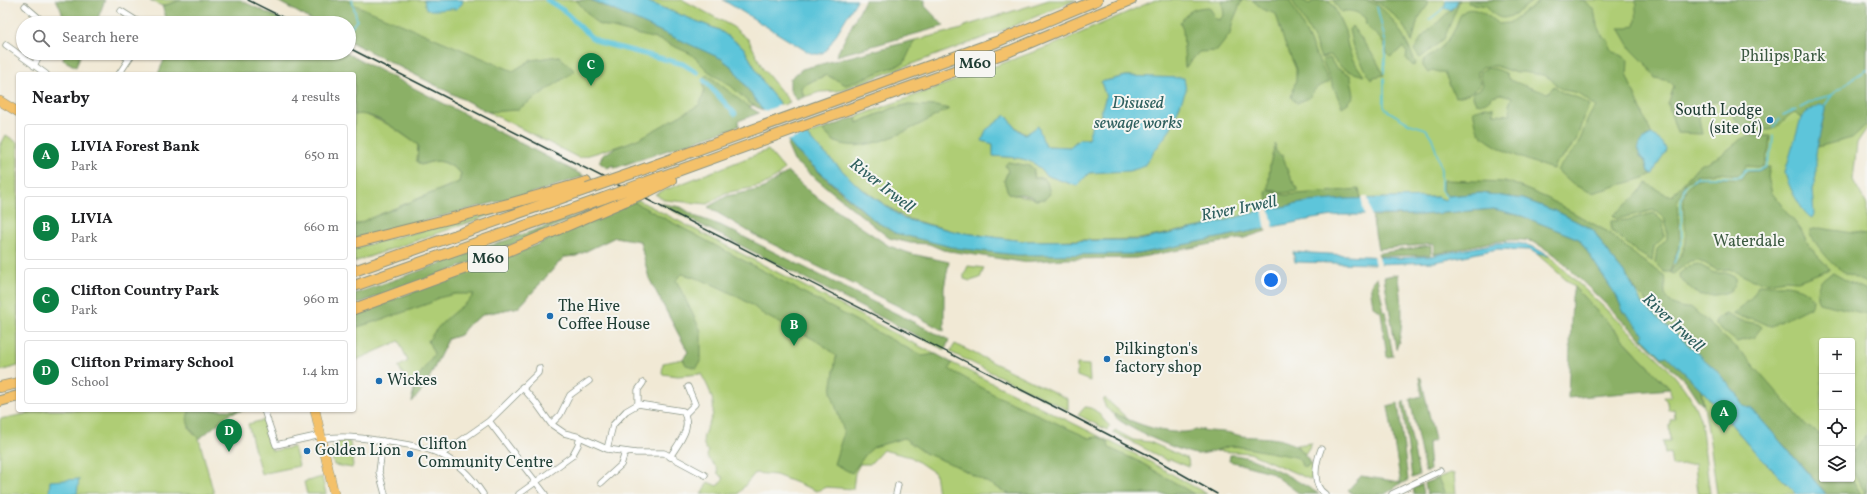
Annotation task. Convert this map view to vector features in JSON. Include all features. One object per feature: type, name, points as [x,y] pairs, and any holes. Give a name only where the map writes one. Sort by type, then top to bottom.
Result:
[{"type":"highway","name":"M60","points":[[356,242],[633,173],[996,42],[1097,0]]},
{"type":"highway","name":"M60","points":[[356,308],[482,262],[620,203],[647,187],[699,164],[1010,51],[1131,0]]},
{"type":"highway","name":"M60","points":[[356,270],[586,185]]},
{"type":"highway","name":"M60","points":[[356,285],[604,198],[647,187]]},
{"type":"highway","points":[[0,387],[16,383]]},
{"type":"highway","points":[[0,401],[16,397]]},
{"type":"main road","points":[[0,101],[16,111]]},
{"type":"main road","points":[[316,412],[334,494]]},
{"type":"main road","points":[[319,423],[321,412]]},
{"type":"street","points":[[25,6],[37,16]]},
{"type":"street","points":[[121,11],[129,16]]},
{"type":"street","points":[[6,45],[16,52]]},
{"type":"street","points":[[26,60],[43,72]]},
{"type":"street","points":[[34,66],[37,60]]},
{"type":"street","points":[[120,72],[128,60]]},
{"type":"street","points":[[442,454],[489,421],[538,373],[539,368]]},
{"type":"street","points":[[551,424],[560,415],[570,395],[588,381]]},
{"type":"street","points":[[638,404],[638,390],[643,382]]},
{"type":"street","points":[[522,387],[551,424],[564,433],[580,437],[607,449],[625,452],[664,453],[705,475]]},
{"type":"street","points":[[685,414],[695,404],[688,387]]},
{"type":"street","points":[[607,449],[613,425],[626,411],[638,404],[683,411],[685,414],[687,418],[686,430],[670,457]]},
{"type":"street","points":[[265,412],[276,445],[321,437],[339,436],[422,446],[442,454],[461,467],[483,494]]},
{"type":"street","points":[[489,421],[545,494]]},
{"type":"street","points":[[519,494],[572,456],[578,445],[580,437]]},
{"type":"street","points":[[383,441],[379,472],[385,494]]},
{"type":"street","points":[[1321,449],[1316,480],[1318,487],[1325,494]]},
{"type":"street","points":[[601,483],[621,465],[625,452]]},
{"type":"street","points":[[1392,494],[1440,471]]},
{"type":"street","points":[[896,494],[898,485]]},
{"type":"green space","points":[[55,0],[105,0],[99,16],[63,16],[59,5]]},
{"type":"green space","points":[[150,0],[182,0],[162,6]]},
{"type":"green space","points":[[182,0],[240,0],[274,16],[166,16],[162,6]]},
{"type":"green space","points":[[276,0],[591,0],[703,49],[758,104],[579,158],[356,45],[356,16],[305,16]]},
{"type":"green space","points":[[276,0],[347,0],[353,4],[513,71],[531,60],[559,56],[575,71],[517,110],[488,112],[356,45],[356,16],[305,16]]},
{"type":"green space","points":[[576,0],[590,0],[703,49],[722,59],[733,68],[764,111],[749,103],[731,86],[708,71],[691,54],[660,40],[597,24]]},
{"type":"green space","points":[[643,0],[683,0],[733,27],[749,40],[763,69],[790,102],[782,106],[766,87],[743,47],[719,30]]},
{"type":"green space","points":[[865,0],[925,0],[925,6],[944,26],[836,56]]},
{"type":"green space","points":[[1049,0],[1076,0],[991,35],[838,91],[820,92],[804,97],[801,87],[827,75],[834,79],[903,63],[915,40],[962,29],[965,26]]},
{"type":"green space","name":"Waterdale","points":[[1155,0],[1867,0],[1867,128],[1857,143],[1853,180],[1867,205],[1867,494],[1826,494],[1663,323],[1642,304],[1629,279],[1437,197],[1344,199],[1255,212],[1210,225],[1139,239],[1023,241],[957,232],[905,218],[858,186],[806,135],[822,130],[835,142],[857,146],[901,133],[948,109],[906,105],[893,108],[857,123],[856,117],[1058,43]],"holes":[[[1126,76],[1184,79],[1106,171],[1088,173],[1077,186],[1045,175],[1035,164],[1029,161],[994,156],[993,144],[1006,115],[1016,128],[1045,146],[1070,147],[1079,139],[1088,139],[1101,122],[1102,108],[1106,97],[1101,82]],[[1008,171],[1034,172],[1033,178],[1044,178],[1047,187],[1036,200],[1029,197],[1010,194],[1004,181]]]},
{"type":"green space","points":[[1222,0],[1242,0],[1233,21],[1230,34],[1217,51],[1199,52],[1185,68],[1183,30],[1180,23],[1189,12],[1203,7],[1209,7],[1214,18],[1219,20],[1224,15]]},
{"type":"green space","points":[[1252,0],[1289,0],[1296,12],[1329,82],[1316,88],[1309,98],[1297,103],[1291,98],[1296,79],[1296,69],[1284,41],[1276,14],[1264,10]]},
{"type":"green space","points":[[1292,0],[1302,0],[1309,4],[1315,0],[1328,0],[1334,7],[1345,31],[1348,48],[1353,60],[1364,76],[1341,67],[1331,55],[1321,58],[1314,39]]},
{"type":"green space","points":[[1333,0],[1364,0],[1382,8],[1403,36],[1416,64],[1413,66],[1406,58],[1407,53],[1404,47],[1390,57],[1381,40],[1366,26],[1365,18],[1354,12],[1341,12]]},
{"type":"green space","points":[[1372,0],[1428,0],[1428,5],[1418,19],[1412,43],[1406,30],[1391,12],[1379,3]]},
{"type":"green space","points":[[1458,0],[1460,0],[1444,39],[1420,58],[1414,50],[1422,37],[1455,6]]},
{"type":"green space","points":[[1467,0],[1534,0],[1516,14],[1504,18],[1498,17],[1487,6],[1468,3]]},
{"type":"green space","points":[[1541,0],[1584,0],[1594,9],[1596,21],[1603,37],[1608,40],[1611,48],[1628,60],[1627,77],[1652,135],[1646,137],[1644,140],[1640,157],[1645,161],[1648,171],[1652,174],[1644,178],[1592,193],[1572,184],[1557,170],[1577,146],[1587,120],[1596,107],[1578,93],[1564,90],[1556,85],[1551,79],[1543,75],[1522,72],[1517,73],[1496,66],[1483,67],[1478,71],[1478,77],[1481,83],[1479,86],[1470,93],[1455,97],[1444,72],[1433,70],[1428,73],[1423,66],[1423,61],[1438,50],[1448,40],[1464,11],[1479,11],[1498,24],[1509,23]]},
{"type":"green space","name":"Philips Park","points":[[1636,0],[1867,0],[1867,124],[1852,138],[1817,147],[1825,110],[1819,105],[1807,112],[1801,118],[1795,112],[1772,129],[1757,130],[1748,129],[1740,124],[1723,104],[1718,102],[1702,107],[1699,118],[1702,134],[1677,133],[1668,104],[1674,86],[1669,81],[1655,78],[1648,66],[1632,50],[1619,28],[1628,28],[1635,25]]},
{"type":"green space","points":[[1352,26],[1375,58],[1384,75],[1374,77],[1371,80],[1353,47],[1349,30]]},
{"type":"green space","points":[[915,40],[904,63],[846,85],[827,75],[801,87],[804,97],[797,100],[790,90],[790,79],[802,69]]},
{"type":"green space","points":[[356,58],[584,176],[543,190],[356,238],[356,224],[459,182],[461,173],[446,163],[438,161],[421,165],[417,162],[418,145],[379,119],[362,114],[356,115],[356,72],[159,72],[164,60],[356,60]]},
{"type":"green space","points":[[1330,58],[1335,67],[1350,75],[1351,78],[1354,96],[1342,107],[1322,60]]},
{"type":"green space","points":[[63,60],[78,60],[76,67]]},
{"type":"green space","points":[[1487,68],[1496,69],[1506,73],[1512,80],[1548,93],[1554,86],[1563,93],[1578,98],[1589,105],[1576,141],[1565,155],[1556,162],[1553,169],[1524,159],[1502,149],[1484,138],[1479,132],[1473,111],[1485,107],[1494,108],[1494,114],[1511,115],[1509,105],[1512,97],[1501,94],[1493,96],[1484,103],[1476,103],[1473,97],[1473,92],[1480,89],[1483,84],[1480,76],[1481,71]]},
{"type":"green space","points":[[707,74],[746,105],[759,113],[738,121],[739,126],[615,168],[614,165],[607,168],[599,162],[603,155],[615,148],[640,138],[699,105],[704,92],[704,78]]},
{"type":"green space","points":[[906,105],[937,106],[949,109],[909,130],[878,142],[863,145],[849,145],[836,142],[822,130],[856,117],[857,123],[893,108]]},
{"type":"green space","points":[[362,113],[389,125],[418,145],[417,162],[421,165],[438,161],[446,163],[461,173],[459,182],[356,224],[356,114]]},
{"type":"green space","points":[[6,135],[16,142],[16,367],[0,371],[0,146]]},
{"type":"green space","points":[[1750,136],[1770,136],[1769,149],[1764,165],[1758,167],[1747,166],[1739,175],[1719,173],[1697,175],[1685,183],[1677,201],[1680,242],[1670,272],[1664,272],[1655,263],[1657,249],[1667,239],[1666,226],[1662,215],[1654,210],[1617,219],[1613,215],[1633,199],[1647,183],[1661,192],[1672,196],[1698,166],[1720,156],[1741,139]]},
{"type":"green space","points":[[790,143],[795,150],[843,194],[868,215],[895,233],[1138,254],[1259,229],[1265,228],[1266,231],[1244,238],[1136,258],[1063,259],[1022,262],[943,250],[929,244],[910,243],[889,238],[794,161],[787,145]]},
{"type":"green space","points":[[1275,144],[1276,150],[1283,156],[1289,175],[1299,191],[1283,193],[1268,189],[1270,164]]},
{"type":"green space","points":[[768,150],[784,169],[777,177],[761,186],[725,193],[708,204],[664,200],[655,194]]},
{"type":"green space","points":[[1008,162],[1030,166],[1034,169],[1033,178],[1044,178],[1047,182],[1050,194],[1045,199],[1036,200],[1030,196],[1021,194],[1013,195],[1008,192],[1004,181],[1008,171],[1005,165]]},
{"type":"green space","points":[[1770,167],[1768,177],[1772,193],[1801,230],[1806,241],[1815,253],[1830,269],[1798,281],[1784,280],[1769,283],[1753,280],[1729,269],[1717,270],[1699,260],[1690,261],[1673,274],[1670,272],[1680,257],[1686,242],[1683,207],[1686,191],[1690,184],[1698,179],[1708,177],[1741,179],[1746,172],[1758,171]]},
{"type":"green space","points":[[788,172],[812,194],[889,246],[912,254],[949,262],[944,288],[944,331],[904,309],[758,237],[708,207],[727,196],[762,189]]},
{"type":"green space","points":[[1443,180],[1509,182],[1547,198],[1608,232],[1640,259],[1665,276],[1665,293],[1669,301],[1680,307],[1692,308],[1746,357],[1806,425],[1819,434],[1819,482],[1854,482],[1861,494],[1826,494],[1752,409],[1743,406],[1737,394],[1714,368],[1669,330],[1656,309],[1636,291],[1593,230],[1558,212],[1523,199],[1481,193],[1448,196],[1442,189]]},
{"type":"green space","points":[[1359,189],[1361,199],[1308,202],[1270,209],[1266,194],[1267,190],[1285,195]]},
{"type":"green space","points":[[638,200],[952,363],[1145,459],[1207,494],[938,494],[935,473],[911,457],[883,450],[870,464],[860,464],[855,473],[853,489],[826,487],[817,491],[776,475],[755,473],[738,494],[701,494],[708,482],[717,486],[724,478],[718,474],[717,468],[707,457],[708,451],[703,442],[705,432],[713,413],[713,403],[710,393],[701,374],[678,376],[662,374],[663,363],[683,359],[688,352],[649,278],[640,241],[615,237],[576,256],[564,257],[519,307],[484,314],[469,324],[460,335],[448,339],[425,386],[412,397],[416,380],[408,381],[398,367],[408,361],[399,341],[356,360],[356,313],[516,254]]},
{"type":"green space","points":[[634,202],[922,356],[936,354],[952,363],[949,369],[995,395],[1089,438],[1098,437],[1108,442],[1109,448],[1140,462],[1194,494],[1009,494],[956,466],[925,453],[904,438],[874,447],[866,454],[852,473],[834,464],[844,432],[831,392],[836,356],[822,344],[767,317],[753,306],[734,295],[717,286],[682,274],[676,280],[701,331],[701,359],[697,368],[686,365],[683,359],[688,352],[649,278],[640,241],[615,237],[576,256],[564,257],[519,307],[484,314],[469,324],[460,335],[448,339],[425,387],[412,402],[416,380],[434,354],[428,341],[436,329],[474,294],[455,294],[438,298],[430,303],[356,327],[356,313],[516,254]]},
{"type":"green space","points":[[658,203],[681,207],[697,217],[720,225],[949,340],[945,350]]},
{"type":"green space","points":[[606,205],[457,268],[356,304],[356,293]]},
{"type":"green space","points":[[517,206],[356,261],[356,247]]},
{"type":"green space","points":[[1494,209],[1522,216],[1579,239],[1617,297],[1623,311],[1701,389],[1703,404],[1698,400],[1686,382],[1555,255],[1536,243],[1522,240],[1497,241],[1434,254],[1434,244],[1378,249],[1372,216],[1420,215]]},
{"type":"green space","points":[[1654,213],[1663,222],[1664,237],[1654,247],[1652,261],[1637,252],[1611,230],[1611,221],[1627,220]]},
{"type":"green space","points":[[1819,228],[1867,235],[1867,283],[1841,270],[1822,252],[1810,235],[1810,230]]},
{"type":"green space","points":[[1431,246],[1431,255],[1379,256],[1378,253]]},
{"type":"green space","points":[[1537,254],[1549,256],[1553,259],[1658,358],[1679,381],[1688,394],[1701,422],[1710,494],[1698,494],[1695,464],[1672,466],[1670,453],[1665,454],[1663,441],[1670,441],[1670,420],[1675,419],[1674,409],[1668,410],[1667,402],[1664,397],[1671,396],[1670,389],[1574,287]]},
{"type":"green space","points":[[1698,264],[1714,273],[1726,273],[1736,278],[1736,284],[1729,291],[1718,295],[1700,296],[1680,279],[1679,274],[1689,266]]},
{"type":"green space","points":[[968,266],[984,268],[980,278],[970,281],[964,279]]},
{"type":"green space","points":[[1833,273],[1867,290],[1867,314],[1819,303],[1817,297],[1818,286],[1824,278]]},
{"type":"green space","points":[[1398,274],[1401,291],[1402,323],[1399,342],[1396,349],[1384,277]]},
{"type":"green space","points":[[1377,277],[1393,356],[1387,357],[1381,312],[1373,306],[1371,294],[1372,283]]},
{"type":"green space","points":[[1758,285],[1795,286],[1807,293],[1813,299],[1812,306],[1772,326],[1733,314],[1751,298]]},
{"type":"green space","points":[[1574,287],[1670,389],[1568,398],[1572,297]]},
{"type":"green space","points":[[1726,314],[1738,320],[1758,324],[1762,327],[1754,337],[1737,342],[1715,324],[1717,318]]},
{"type":"green space","points":[[955,344],[1068,399],[1068,410],[950,352]]},
{"type":"green space","points":[[1077,364],[1089,365],[1090,381],[1077,376]]},
{"type":"green space","points":[[1419,377],[1421,378],[1435,440],[1428,443],[1430,470],[1425,472],[1410,399],[1422,396]]},
{"type":"green space","points":[[1701,389],[1756,453],[1797,494],[1717,494]]},
{"type":"green space","points":[[1105,398],[1129,420],[1107,409],[1103,400]]},
{"type":"green space","points":[[1404,401],[1419,475],[1412,478],[1402,403]]},
{"type":"green space","points":[[1398,403],[1408,480],[1401,484],[1388,406]]},
{"type":"green space","points":[[1085,407],[1094,409],[1099,414],[1110,426],[1107,430],[1078,415]]},
{"type":"green space","points":[[35,412],[190,412],[189,428],[199,439],[214,494],[0,494],[0,419]]},
{"type":"green space","points":[[189,412],[235,412],[231,413],[199,439],[189,426],[187,418]]},
{"type":"green space","points":[[1114,415],[1158,430],[1179,432],[1200,429],[1228,432],[1242,436],[1281,440],[1297,447],[1310,463],[1307,467],[1302,466],[1296,457],[1236,446],[1226,447],[1202,454],[1190,453],[1139,432],[1118,420]]},
{"type":"green space","points":[[264,420],[272,451],[294,447],[299,466],[261,474],[248,424]]},
{"type":"green space","points":[[1115,430],[1133,440],[1150,442],[1188,459],[1189,467],[1170,459],[1168,461],[1113,432]]},
{"type":"green space","points":[[1867,435],[1867,458],[1863,462],[1867,468],[1866,494],[1855,475],[1855,449]]},
{"type":"green space","points":[[342,441],[350,442],[353,465],[352,468],[334,465],[332,457],[333,447]]},
{"type":"green space","points":[[1312,443],[1305,454],[1296,445]]},
{"type":"green space","points":[[1229,446],[1257,448],[1296,457],[1307,467],[1310,463],[1314,466],[1313,479],[1309,479],[1250,453],[1216,451]]},
{"type":"green space","points":[[1230,455],[1239,456],[1262,463],[1319,494],[1300,494],[1270,472],[1229,461]]},
{"type":"green space","points":[[1450,473],[1454,474],[1456,494],[1445,494],[1438,478]]},
{"type":"green space","points":[[1361,476],[1400,482],[1400,484],[1385,494],[1353,494],[1348,490]]},
{"type":"green space","points":[[322,477],[326,494],[307,494],[304,482]]},
{"type":"green space","points":[[1438,478],[1445,494],[1427,494],[1425,483]]},
{"type":"green space","points":[[1422,484],[1424,494],[1414,494],[1413,488]]},
{"type":"water","points":[[424,0],[463,0],[462,4],[456,9],[434,10],[426,9]]},
{"type":"water","points":[[591,0],[643,0],[719,30],[743,47],[766,87],[806,135],[858,186],[904,219],[957,232],[1023,241],[1140,240],[1210,225],[1255,212],[1308,202],[1344,199],[1437,197],[1445,200],[1448,196],[1481,193],[1523,199],[1558,212],[1593,230],[1611,257],[1629,279],[1642,304],[1714,368],[1737,394],[1743,406],[1752,409],[1826,494],[1797,494],[1756,453],[1701,389],[1667,356],[1662,357],[1642,337],[1644,334],[1623,311],[1617,297],[1579,239],[1522,216],[1494,209],[1420,215],[1340,215],[1312,219],[1138,254],[1017,255],[956,248],[895,233],[874,220],[795,150],[758,104],[733,68],[722,59]]},
{"type":"water","points":[[723,0],[857,0],[828,48],[821,54],[816,54],[808,52]]},
{"type":"water","points":[[1446,0],[1458,0],[1455,6],[1450,10],[1444,8]]},
{"type":"water","name":"Disused sewage works","points":[[1126,76],[1184,78],[1186,90],[1170,130],[1143,167],[1129,171],[1089,173],[1077,186],[1045,175],[1035,164],[1029,161],[993,156],[993,144],[982,141],[986,130],[1006,115],[1016,128],[1025,135],[1038,126],[1045,146],[1070,147],[1079,139],[1088,139],[1092,124],[1101,122],[1102,108],[1106,97],[1101,82]]},
{"type":"water","points":[[1819,105],[1825,105],[1825,110],[1816,153],[1816,176],[1812,190],[1814,214],[1812,218],[1804,211],[1796,198],[1788,183],[1785,172],[1801,118],[1807,112]]},
{"type":"water","points":[[1652,135],[1662,142],[1666,149],[1653,174],[1648,171],[1645,161],[1639,154],[1639,146],[1641,143],[1644,139]]},
{"type":"water","points":[[1497,243],[1524,244],[1549,256],[1537,254],[1530,250],[1497,249],[1435,262],[1375,264],[1295,262],[1293,252],[1400,258],[1431,256]]},
{"type":"water","points":[[79,479],[77,494],[49,494],[50,481]]},
{"type":"pier","points":[[783,104],[807,134],[786,141],[762,112]]},
{"type":"pier","points":[[1361,197],[1368,197],[1372,218],[1365,218]]},
{"type":"pier","points":[[1269,207],[1274,229],[1266,230],[1262,209]]},
{"type":"pier","points":[[1373,255],[1379,256],[1381,266],[1375,266]]},
{"type":"waterway","points":[[352,0],[356,16]]},
{"type":"waterway","points":[[547,0],[563,10],[591,37],[602,43],[683,64],[697,73]]},
{"type":"waterway","points":[[1377,7],[1386,44],[1384,73]]},
{"type":"waterway","points":[[1429,20],[1444,8]]},
{"type":"waterway","points":[[356,16],[356,21]]},
{"type":"waterway","points":[[1800,108],[1817,99],[1832,95],[1850,80],[1867,70]]},
{"type":"waterway","points":[[1384,78],[1384,107],[1410,124],[1426,129],[1432,138],[1441,170],[1441,190],[1447,197]]},
{"type":"waterway","points":[[704,80],[735,114]]},
{"type":"waterway","points":[[1825,105],[1832,95]]},
{"type":"waterway","points":[[1783,115],[1796,109]]},
{"type":"waterway","points":[[1773,128],[1779,119]]},
{"type":"waterway","points":[[1674,263],[1682,243],[1681,201],[1685,186],[1697,177],[1740,177],[1745,170],[1758,170],[1766,166],[1772,148],[1773,136]]},
{"type":"railway","points":[[248,0],[280,16]]},
{"type":"railway","points":[[356,52],[1051,405],[1148,455],[1217,494]]},
{"type":"place","name":"Clifton Country Park","points":[[591,86]]},
{"type":"place","name":"South Lodge (site of)","points":[[1770,120]]},
{"type":"place","name":"The Hive Coffee House","points":[[550,316]]},
{"type":"place","name":"LIVIA","points":[[794,346]]},
{"type":"place","name":"Pilkington's factory shop","points":[[1107,359]]},
{"type":"place","name":"Wickes","points":[[379,381]]},
{"type":"place","name":"LIVIA Forest Bank","points":[[1724,433]]},
{"type":"place","name":"Golden Lion","points":[[307,451]]},
{"type":"place","name":"Clifton Primary School","points":[[229,452]]},
{"type":"place","name":"Clifton Community Centre","points":[[410,454]]},
{"type":"water label","name":"River Irwell","points":[[882,186]]},
{"type":"water label","name":"River Irwell","points":[[1239,209]]},
{"type":"water label","name":"River Irwell","points":[[1673,323]]}]
